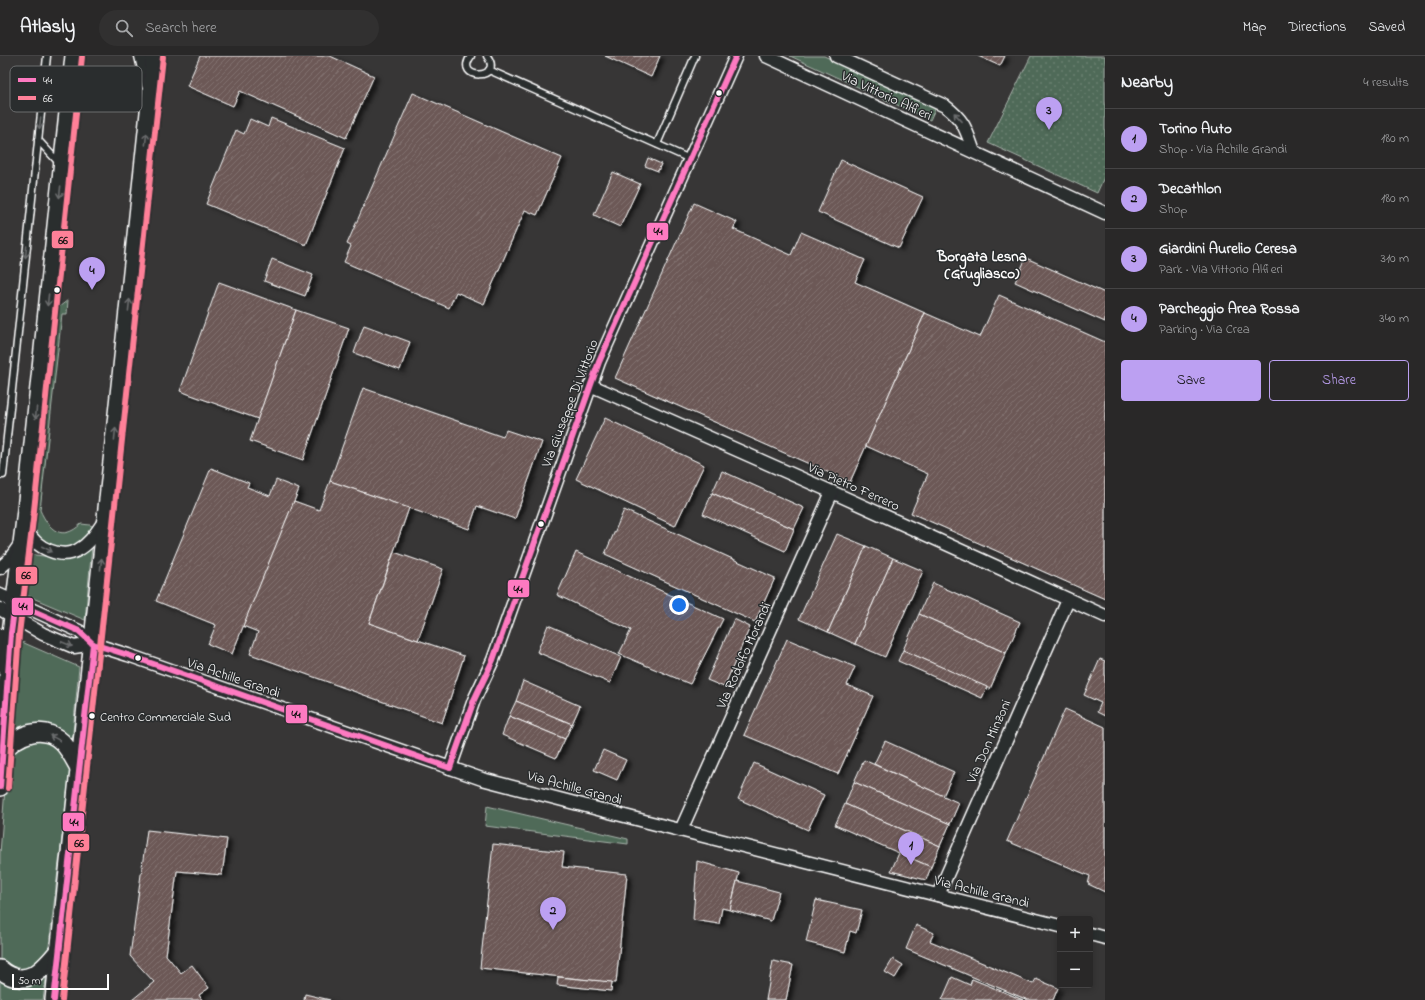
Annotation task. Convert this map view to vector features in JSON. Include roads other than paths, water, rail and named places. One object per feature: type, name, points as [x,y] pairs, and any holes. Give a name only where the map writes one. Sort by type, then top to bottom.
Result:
[{"type":"street","points":[[73,66],[74,56]]},
{"type":"street","points":[[76,66],[81,56]]},
{"type":"street","points":[[141,56],[151,96]]},
{"type":"street","points":[[54,1000],[155,56]]},
{"type":"street","name":"Via Giuseppe Di Vittorio","points":[[450,768],[474,700],[495,653],[590,385],[736,56]]},
{"type":"street","name":"Via Vittorio Alfieri","points":[[766,56],[1105,212]]},
{"type":"street","name":"Via Vittorio Alfieri","points":[[836,56],[945,106],[956,114],[963,123],[974,152]]},
{"type":"street","points":[[0,787],[6,698],[7,606],[22,541],[25,519],[68,112]]},
{"type":"street","name":"Via Pietro Ferrero","points":[[590,385],[832,492],[1105,616]]},
{"type":"street","name":"Via Rodolfo Morandi","points":[[681,830],[832,492]]},
{"type":"street","points":[[25,519],[28,531],[34,540],[44,548],[55,553],[67,553],[77,551],[88,543],[94,537],[106,518]]},
{"type":"street","points":[[0,568],[9,560],[22,541]]},
{"type":"street","name":"Via Don Minzoni","points":[[938,895],[1068,600]]},
{"type":"street","points":[[7,606],[79,631],[93,644]]},
{"type":"street","points":[[7,606],[43,634],[74,647],[93,644]]},
{"type":"street","points":[[0,635],[0,670]]},
{"type":"street","name":"Via Achille Grandi","points":[[93,644],[482,778],[1057,925]]},
{"type":"street","points":[[0,677],[6,698]]},
{"type":"street","points":[[2,752],[23,735],[31,733],[47,734],[62,742],[79,768]]},
{"type":"street","points":[[1093,935],[1105,938]]},
{"type":"street","points":[[0,970],[11,977],[19,978],[32,976],[47,965],[59,950]]},
{"type":"lane","points":[[46,66],[47,56]]},
{"type":"lane","points":[[471,56],[467,64],[472,74],[476,75],[483,75],[489,70],[490,62],[487,56]]},
{"type":"lane","points":[[657,144],[695,56]]},
{"type":"lane","points":[[489,70],[690,159]]},
{"type":"lane","points":[[0,475],[2,475],[41,112]]},
{"type":"lane","points":[[38,140],[62,167]]},
{"type":"place","name":"Giardini Aurelio Ceresa","points":[[1049,130]]},
{"type":"place","name":"Parcheggio Area Rossa","points":[[92,290]]},
{"type":"place","name":"Centro Commerciale Sud","points":[[92,716]]},
{"type":"place","name":"Torino Auto","points":[[911,865]]},
{"type":"place","name":"Decathlon","points":[[553,930]]},
{"type":"district","name":"Borgata Lesna (Grugliasco)","points":[[982,264]]}]
